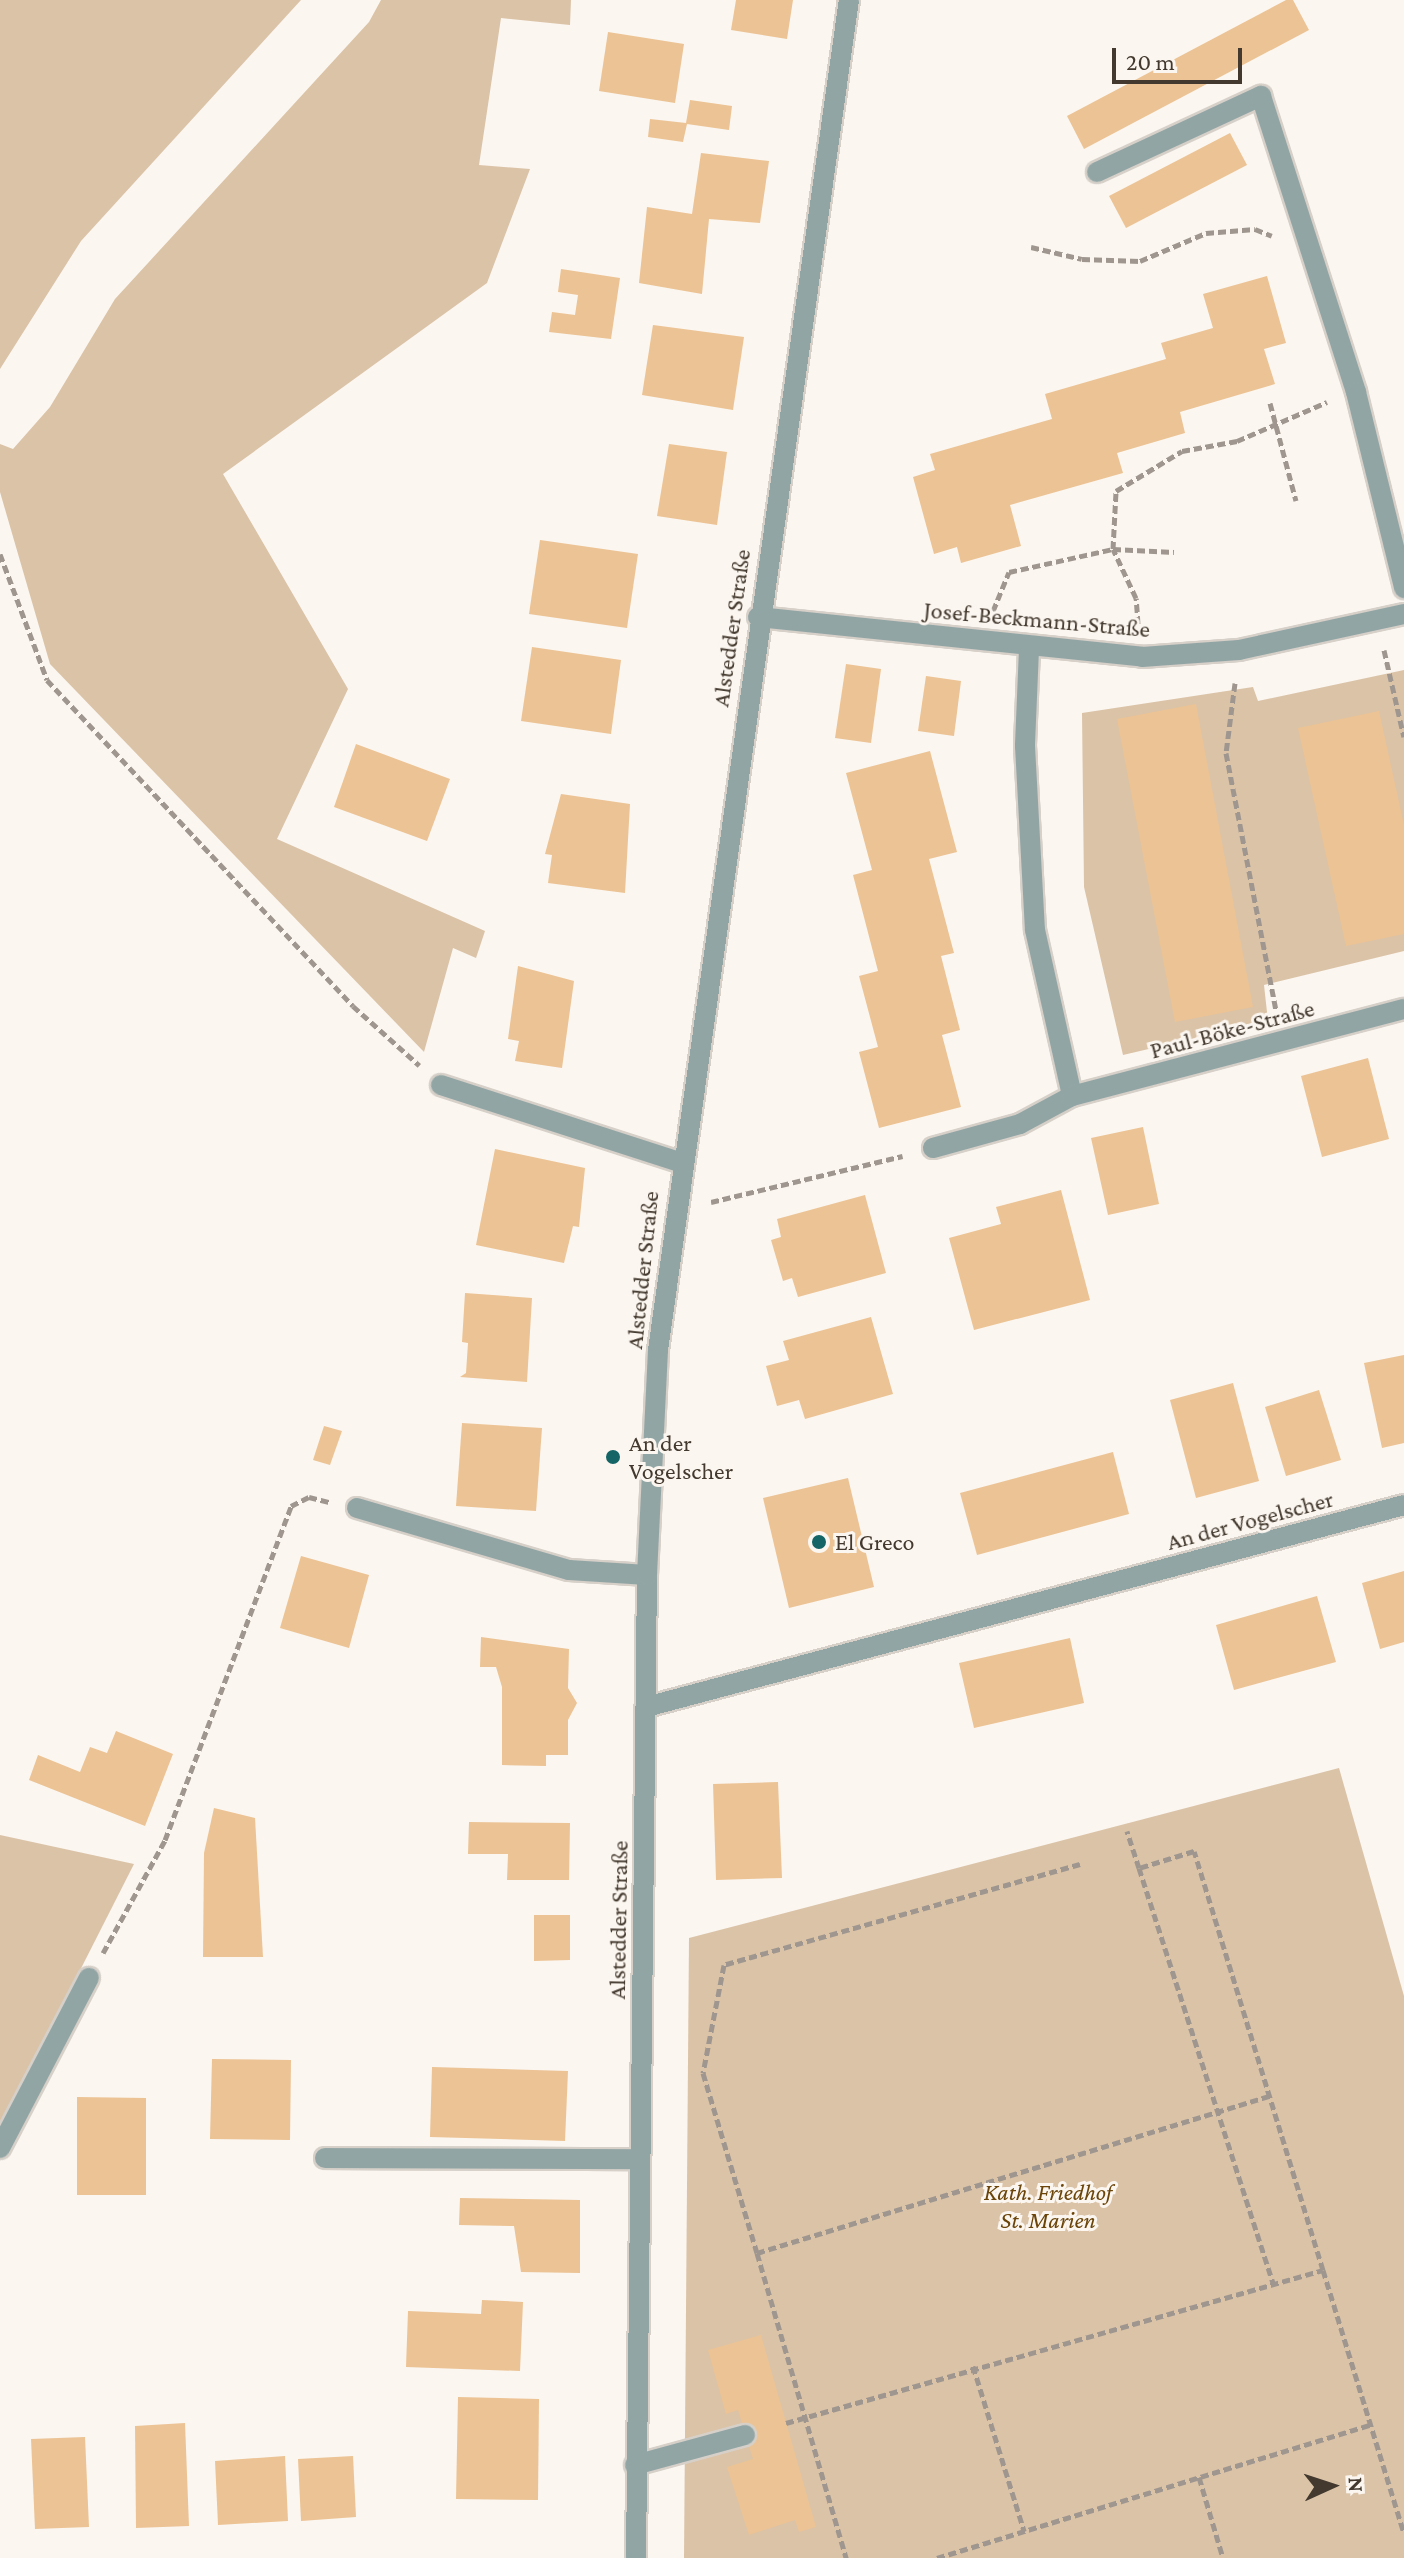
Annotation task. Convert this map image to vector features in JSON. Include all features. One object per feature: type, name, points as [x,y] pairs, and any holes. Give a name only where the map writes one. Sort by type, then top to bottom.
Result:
[{"type":"street","name":"Alstedder Straße","points":[[636,2558],[647,1575],[658,1350],[680,1162],[849,0]]},
{"type":"street","points":[[1097,172],[1261,96],[1356,392],[1404,588]]},
{"type":"street","name":"Josef-Beckmann-Straße","points":[[758,617],[1029,649],[1142,657],[1239,650],[1404,614]]},
{"type":"street","points":[[1029,649],[1025,746],[1035,930],[1072,1096]]},
{"type":"street","name":"Paul-Böke-Straße","points":[[933,1148],[1020,1124],[1072,1096],[1404,1009]]},
{"type":"street","points":[[441,1085],[680,1162]]},
{"type":"street","name":"An der Vogelscher","points":[[646,1707],[1404,1505]]},
{"type":"street","points":[[357,1508],[569,1570],[647,1575]]},
{"type":"street","points":[[0,2148],[89,1978]]},
{"type":"street","points":[[325,2158],[640,2159]]},
{"type":"street","points":[[635,2465],[745,2435]]},
{"type":"path","points":[[1031,247],[1082,259],[1140,261],[1206,233],[1255,229],[1311,251]]},
{"type":"path","points":[[1142,657],[1136,598],[1113,549],[1116,491],[1182,451],[1237,441],[1274,420],[1356,392]]},
{"type":"path","points":[[1270,403],[1296,501]]},
{"type":"path","points":[[980,642],[1009,572],[1113,549],[1174,552]]},
{"type":"path","points":[[0,554],[47,680],[353,1006],[441,1085]]},
{"type":"path","points":[[1377,621],[1404,737]]},
{"type":"path","points":[[1239,650],[1226,753],[1284,1042]]},
{"type":"path","points":[[675,1210],[933,1148]]},
{"type":"path","points":[[89,1978],[165,1840],[291,1506],[309,1497],[357,1508]]},
{"type":"path","points":[[1127,1831],[1273,2284]]},
{"type":"path","points":[[1139,1868],[1194,1851],[1404,2534]]},
{"type":"path","points":[[846,2558],[703,2073],[724,1965],[1080,1864]]},
{"type":"path","points":[[757,2253],[1269,2096]]},
{"type":"path","points":[[786,2423],[973,2366],[1323,2270]]},
{"type":"path","points":[[973,2366],[1024,2531]]},
{"type":"path","points":[[937,2558],[1369,2425]]},
{"type":"path","points":[[1199,2477],[1223,2558]]},
{"type":"green space","points":[[0,0],[301,0],[81,241],[0,369]]},
{"type":"green space","points":[[381,0],[571,0],[570,25],[501,18],[479,165],[530,169],[487,283],[223,474],[348,689],[277,839],[485,931],[476,958],[453,948],[424,1052],[50,664],[0,492],[0,444],[13,449],[50,407],[115,299],[369,22]]},
{"type":"green space","points":[[1404,670],[1404,951],[1264,985],[1268,1021],[1123,1055],[1084,887],[1082,713],[1253,687],[1258,701]]},
{"type":"green space","name":"Kath. Friedhof St. Marien","points":[[1339,1768],[1404,1996],[1404,2558],[684,2558],[689,1938]]},
{"type":"green space","points":[[0,1835],[134,1864],[0,2128]]},
{"type":"building","points":[[736,0],[793,0],[787,39],[731,30]]},
{"type":"building","points":[[1286,0],[1293,0],[1309,30],[1084,149],[1067,116]]},
{"type":"building","points":[[608,32],[684,44],[675,103],[599,91]]},
{"type":"building","points":[[690,100],[732,106],[729,130],[687,124],[683,142],[648,137],[650,119],[686,123]]},
{"type":"building","points":[[1230,133],[1247,165],[1126,228],[1109,196]]},
{"type":"building","points":[[701,153],[769,161],[760,223],[709,219],[702,294],[639,283],[647,207],[692,214]]},
{"type":"building","points":[[561,269],[620,278],[611,339],[549,332],[552,312],[575,315],[578,295],[558,292]]},
{"type":"building","points":[[1267,276],[1286,343],[1264,349],[1275,384],[1180,412],[1185,433],[1117,453],[1123,473],[1010,505],[1021,546],[961,563],[957,547],[934,554],[913,477],[935,470],[930,454],[1052,419],[1045,394],[1166,359],[1161,343],[1213,328],[1203,294]]},
{"type":"building","points":[[653,325],[744,337],[733,410],[642,395]]},
{"type":"building","points":[[669,444],[727,452],[717,525],[657,516]]},
{"type":"building","points":[[540,540],[638,554],[627,628],[529,614]]},
{"type":"building","points":[[532,647],[621,660],[611,734],[521,721]]},
{"type":"building","points":[[846,664],[881,669],[871,743],[835,738]]},
{"type":"building","points":[[926,676],[961,681],[954,736],[918,731]]},
{"type":"building","points":[[1196,704],[1253,1007],[1175,1022],[1117,719]]},
{"type":"building","points":[[1379,711],[1404,825],[1404,934],[1346,946],[1298,728]]},
{"type":"building","points":[[356,744],[450,779],[427,841],[334,807]]},
{"type":"building","points":[[930,751],[957,852],[929,859],[954,953],[941,956],[960,1030],[942,1035],[961,1107],[879,1128],[859,1052],[878,1047],[859,976],[878,971],[853,875],[872,870],[846,773]]},
{"type":"building","points":[[561,794],[630,804],[625,893],[548,883],[552,855],[545,854]]},
{"type":"building","points":[[518,966],[574,981],[562,1068],[515,1061],[519,1041],[508,1039]]},
{"type":"building","points":[[1368,1058],[1389,1139],[1322,1157],[1301,1076]]},
{"type":"building","points":[[1143,1127],[1159,1204],[1108,1215],[1091,1138]]},
{"type":"building","points":[[495,1149],[585,1168],[579,1227],[573,1226],[564,1263],[476,1245]]},
{"type":"building","points":[[1061,1190],[1090,1300],[974,1330],[949,1238],[1001,1224],[996,1207]]},
{"type":"building","points":[[865,1195],[886,1273],[798,1297],[792,1278],[783,1281],[771,1240],[781,1237],[777,1219]]},
{"type":"building","points":[[465,1293],[532,1298],[527,1382],[460,1377],[466,1373],[468,1343],[462,1342]]},
{"type":"building","points":[[871,1317],[893,1394],[805,1419],[799,1400],[777,1406],[766,1366],[789,1360],[783,1341]]},
{"type":"building","points":[[1404,1355],[1404,1443],[1382,1448],[1364,1363]]},
{"type":"building","points":[[1233,1383],[1259,1481],[1196,1498],[1170,1400]]},
{"type":"building","points":[[1319,1390],[1341,1460],[1286,1476],[1265,1407]]},
{"type":"building","points":[[462,1423],[542,1428],[536,1511],[456,1506]]},
{"type":"building","points":[[324,1426],[342,1431],[330,1465],[313,1460]]},
{"type":"building","points":[[1113,1452],[1129,1514],[977,1555],[960,1493]]},
{"type":"building","name":"El Greco","points":[[848,1478],[874,1587],[789,1608],[763,1498]]},
{"type":"building","points":[[301,1556],[369,1575],[349,1648],[280,1628]]},
{"type":"building","points":[[1404,1571],[1404,1642],[1380,1649],[1362,1583]]},
{"type":"building","points":[[1317,1596],[1336,1662],[1234,1690],[1216,1625]]},
{"type":"building","points":[[481,1637],[569,1649],[568,1688],[577,1703],[568,1720],[568,1755],[546,1755],[546,1766],[502,1765],[502,1687],[496,1667],[480,1667]]},
{"type":"building","points":[[1070,1638],[1084,1703],[974,1728],[959,1663]]},
{"type":"building","points":[[116,1731],[173,1754],[145,1826],[29,1780],[38,1755],[80,1772],[90,1747],[107,1753]]},
{"type":"building","points":[[778,1782],[782,1878],[716,1880],[713,1784]]},
{"type":"building","points":[[214,1808],[255,1818],[263,1957],[203,1957],[204,1853]]},
{"type":"building","points":[[469,1822],[570,1823],[569,1880],[507,1880],[508,1854],[468,1854]]},
{"type":"building","points":[[534,1915],[570,1915],[570,1960],[534,1961]]},
{"type":"building","points":[[212,2059],[291,2060],[290,2140],[210,2139]]},
{"type":"building","points":[[432,2067],[568,2071],[565,2141],[430,2137]]},
{"type":"building","points":[[77,2097],[146,2098],[146,2195],[77,2195]]},
{"type":"building","points":[[460,2198],[580,2200],[580,2273],[521,2272],[514,2226],[459,2225]]},
{"type":"building","points":[[482,2300],[523,2302],[520,2371],[406,2367],[408,2311],[481,2314]]},
{"type":"building","points":[[761,2335],[816,2527],[799,2532],[795,2520],[749,2535],[727,2467],[753,2459],[738,2410],[726,2414],[708,2350]]},
{"type":"building","points":[[458,2397],[539,2399],[538,2500],[456,2499]]},
{"type":"building","points":[[185,2423],[189,2526],[136,2528],[135,2426]]},
{"type":"building","points":[[85,2437],[89,2527],[35,2529],[31,2439]]},
{"type":"building","points":[[285,2456],[288,2521],[218,2525],[215,2461]]},
{"type":"building","points":[[353,2456],[356,2517],[301,2521],[298,2459]]},
{"type":"place","name":"An der Vogelscher","points":[[613,1457]]},
{"type":"place","name":"El Greco","points":[[819,1542]]}]
